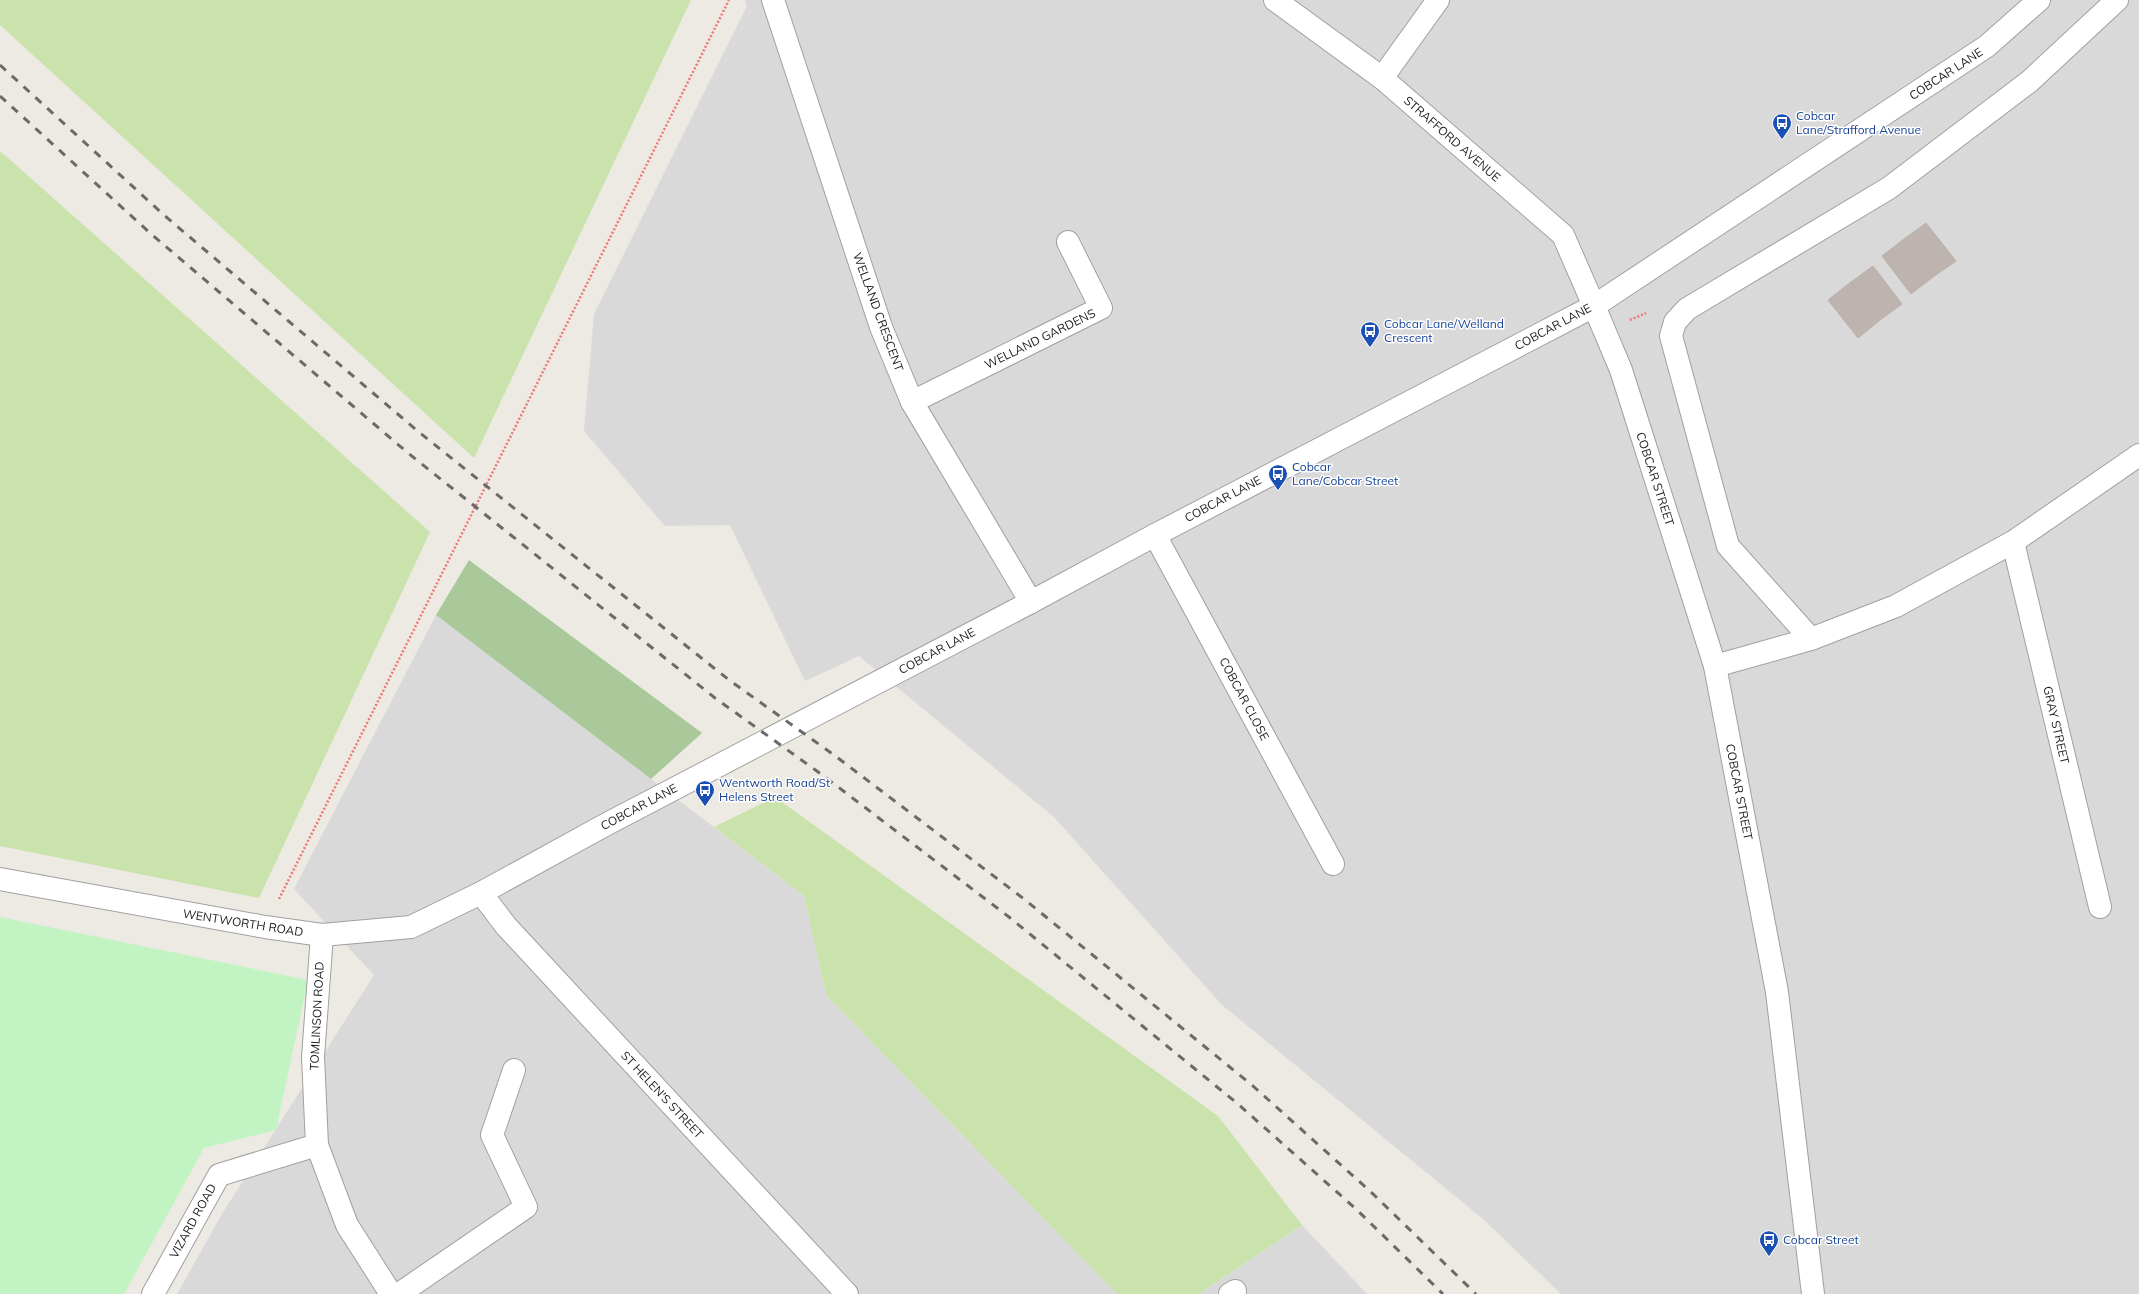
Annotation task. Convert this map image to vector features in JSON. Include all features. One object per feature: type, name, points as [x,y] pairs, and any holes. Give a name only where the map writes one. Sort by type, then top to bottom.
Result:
[{"type":"street","name":"WELLAND CRESCENT","points":[[773,0],[881,327],[912,402],[1031,602]]},
{"type":"street","name":"STRAFFORD AVENUE","points":[[1275,0],[1382,78],[1563,235],[1594,306]]},
{"type":"street","points":[[1382,78],[1438,0]]},
{"type":"street","name":"COBCAR LANE","points":[[481,892],[1155,535],[1594,306],[1987,46],[2039,0]]},
{"type":"street","points":[[1811,639],[1728,546],[1671,336],[1675,322],[1687,309],[1889,188],[2030,81],[2116,0]]},
{"type":"street","name":"WELLAND GARDENS","points":[[912,402],[1101,308],[1068,242]]},
{"type":"street","name":"COBCAR STREET","points":[[1594,306],[1621,370],[1715,666],[1777,992],[1813,1294]]},
{"type":"street","points":[[1715,666],[1811,639],[1896,606],[2013,542],[2139,455]]},
{"type":"street","name":"COBCAR CLOSE","points":[[1155,535],[1333,864]]},
{"type":"street","name":"GRAY STREET","points":[[2013,542],[2100,907]]},
{"type":"street","name":"WENTWORTH ROAD","points":[[0,879],[265,927],[322,935],[410,927],[481,892]]},
{"type":"street","name":"ST HELEN'S STREET","points":[[481,892],[506,926],[847,1294]]},
{"type":"street","name":"TOMLINSON ROAD","points":[[322,935],[313,1057],[317,1146],[347,1226],[391,1294]]},
{"type":"street","points":[[399,1294],[526,1207],[492,1135],[514,1070]]},
{"type":"street","name":"VIZARD ROAD","points":[[153,1294],[219,1175],[317,1146]]},
{"type":"path","points":[[265,927],[729,0]]},
{"type":"path","points":[[1605,331],[1647,313],[1675,322]]},
{"type":"shaded area","points":[[745,0],[2139,0],[2139,1294],[1561,1294],[1483,1219],[1222,1005],[1054,817],[859,656],[805,681],[730,525],[665,526],[584,431],[594,314],[747,6]]},
{"type":"shaded area","points":[[436,615],[804,896],[826,995],[1117,1294],[177,1294],[222,1214],[374,975],[294,889]]},
{"type":"shaded area","points":[[1302,1225],[1367,1294],[1199,1294]]},
{"type":"green space","points":[[0,0],[691,0],[474,458],[0,25]]},
{"type":"green space","points":[[0,151],[430,532],[259,898],[0,846]]},
{"type":"green space","points":[[469,560],[702,733],[651,779],[436,615]]},
{"type":"green space","points":[[775,797],[1218,1116],[1302,1225],[1199,1294],[1117,1294],[826,995],[804,896],[714,827]]},
{"type":"green space","points":[[0,917],[308,980],[276,1130],[204,1148],[124,1294],[0,1294]]},
{"type":"building","points":[[1926,223],[1956,261],[1933,277],[1904,239]]},
{"type":"building","points":[[1904,239],[1933,277],[1911,294],[1882,256]]},
{"type":"building","points":[[1873,266],[1902,304],[1880,320],[1851,282]]},
{"type":"building","points":[[1851,282],[1880,320],[1858,338],[1828,300]]},
{"type":"railway","points":[[0,65],[165,216],[420,433],[729,680],[834,755],[1024,899],[1253,1086],[1371,1192],[1476,1294]]},
{"type":"railway","points":[[0,96],[150,233],[408,453],[715,698],[821,774],[1009,917],[1238,1104],[1356,1209],[1443,1294]]},
{"type":"place","name":"Cobcar Lane/Strafford Avenue","points":[[1782,140]]},
{"type":"place","name":"Cobcar Lane/Welland Crescent","points":[[1370,348]]},
{"type":"place","name":"Cobcar Lane/Cobcar Street","points":[[1278,491]]},
{"type":"place","name":"Wentworth Road/St Helens Street","points":[[705,807]]},
{"type":"place","name":"Cobcar Street","points":[[1769,1257]]}]
